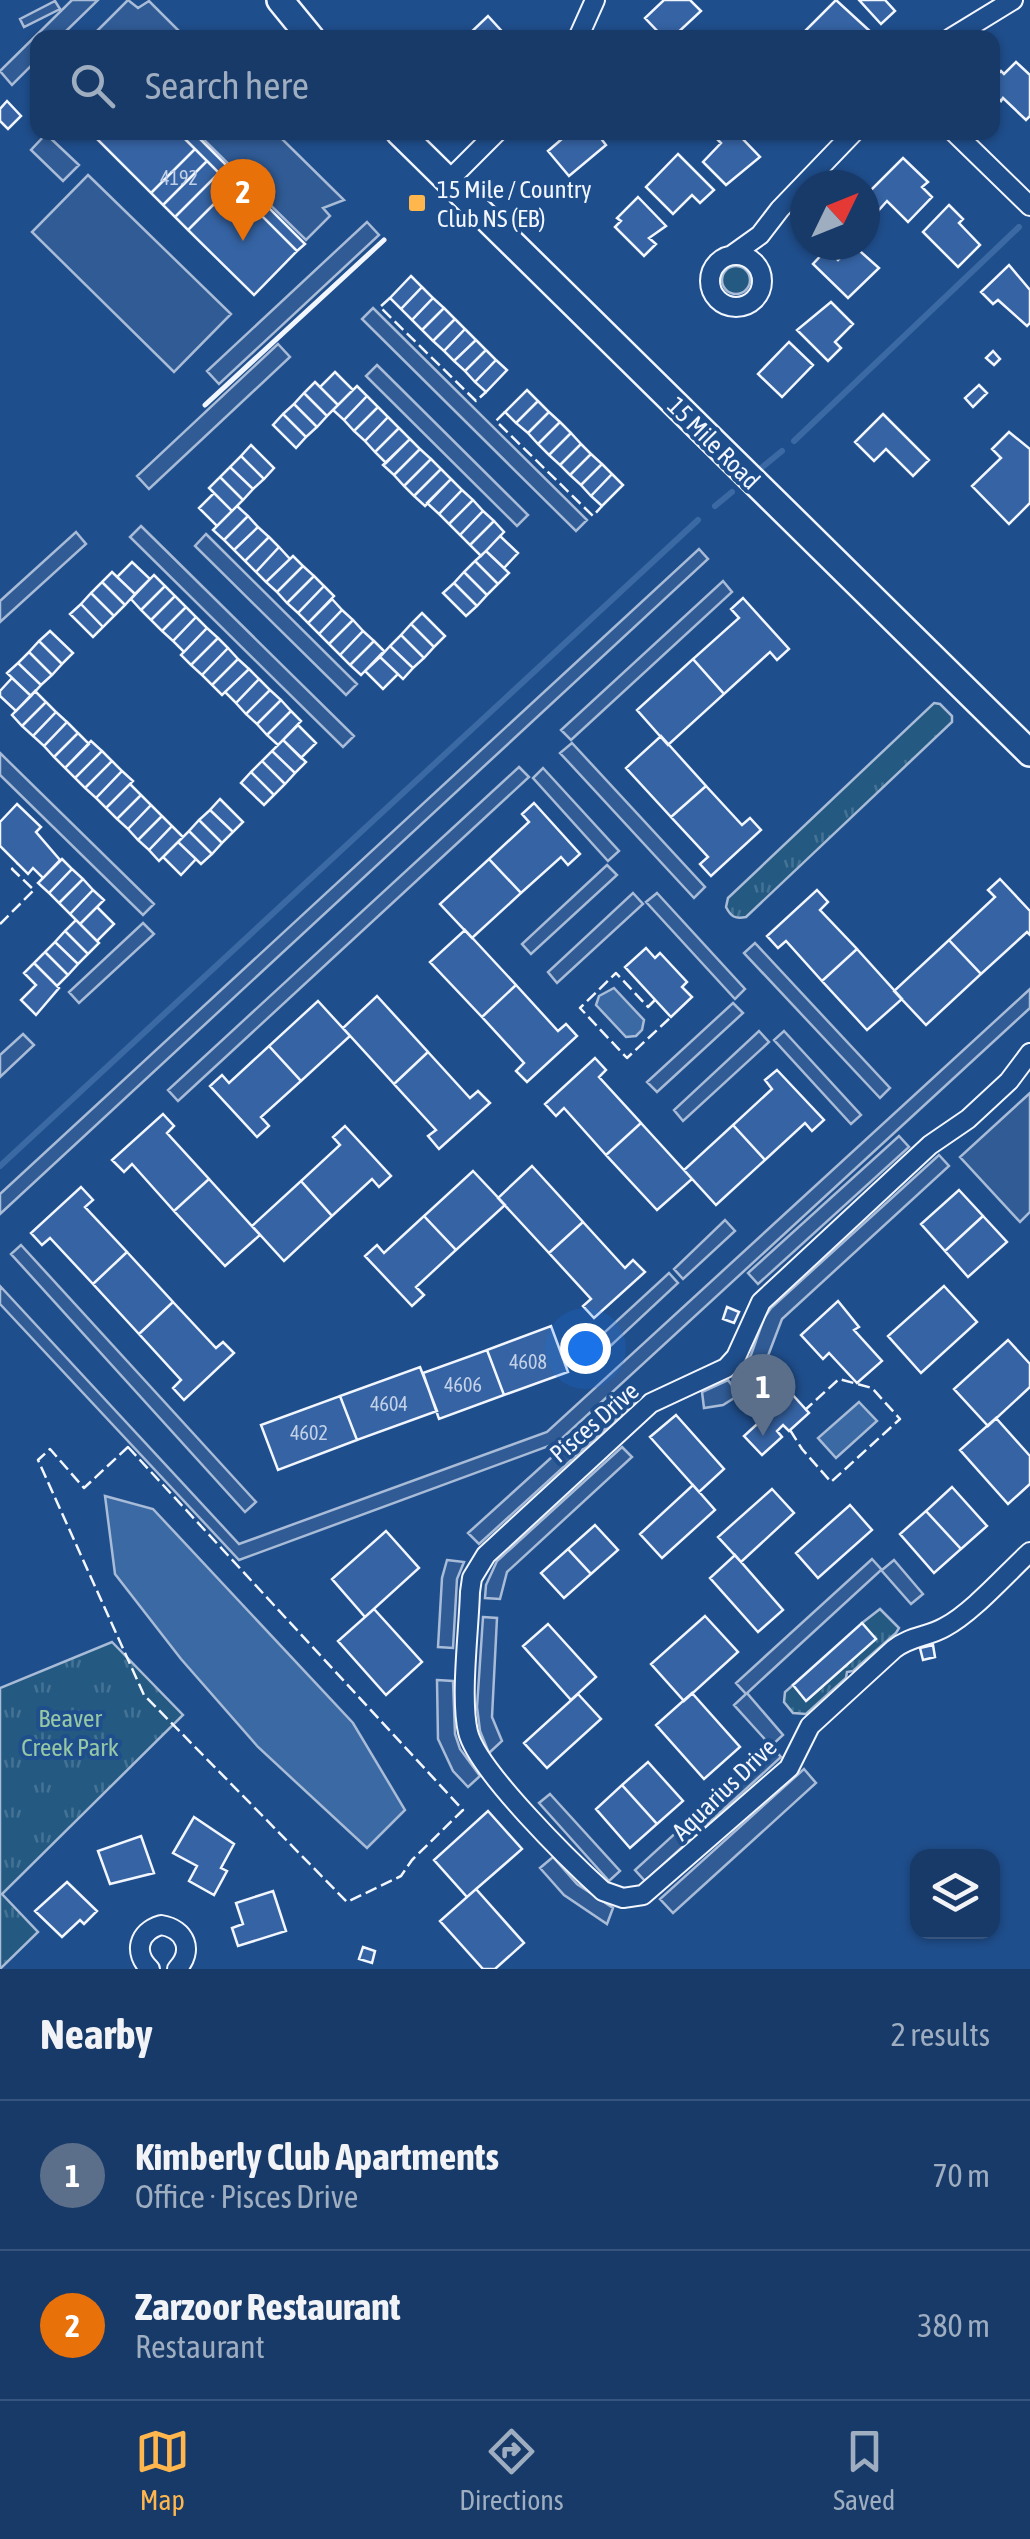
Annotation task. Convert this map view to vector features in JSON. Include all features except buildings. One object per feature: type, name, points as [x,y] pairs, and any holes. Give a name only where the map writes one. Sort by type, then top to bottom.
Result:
[{"type":"main road","points":[[280,0],[304,30]]},
{"type":"main road","name":"15 Mile Road","points":[[407,140],[1030,753]]},
{"type":"street","points":[[582,30],[595,0]]},
{"type":"street","points":[[964,30],[1014,0]]},
{"type":"street","points":[[448,182],[489,140]]},
{"type":"street","points":[[760,236],[757,251],[761,287],[752,301],[737,307],[721,302],[710,288],[711,270],[723,257],[760,236],[780,209],[846,140]]},
{"type":"street","points":[[962,140],[1030,206]]},
{"type":"street","points":[[732,254],[749,258],[760,270]]},
{"type":"street","name":"Pisces Drive","points":[[624,1898],[612,1896],[594,1883],[491,1774],[473,1746],[466,1716],[470,1592],[478,1566],[651,1403],[726,1368],[736,1358],[761,1302],[930,1146],[968,1120],[1009,1081],[1030,1053]]},
{"type":"street","name":"Aquarius Drive","points":[[624,1898],[652,1890],[789,1768],[810,1726],[894,1649],[906,1640],[938,1631],[953,1622],[1030,1552]]},
{"type":"street","points":[[145,1966],[139,1946],[146,1932],[153,1927],[169,1926],[186,1942],[186,1958],[176,1969]]},
{"type":"green space","points":[[736,266],[746,270],[750,280],[746,290],[736,294],[726,290],[722,280],[726,270]]},
{"type":"green space","points":[[934,703],[952,716],[952,722],[746,917],[732,915],[726,907],[728,898]]},
{"type":"green space","points":[[880,1609],[899,1628],[896,1633],[847,1672],[846,1678],[806,1714],[793,1713],[784,1702],[785,1692],[793,1685],[807,1700],[875,1639],[862,1623]]},
{"type":"green space","name":"Beaver Creek Park","points":[[112,1642],[183,1715],[2,1894],[38,1932],[0,1969],[0,1688]]},
{"type":"shaded area","points":[[72,0],[98,0],[67,30],[42,30]]},
{"type":"shaded area","points":[[128,0],[138,8],[149,1],[178,30],[98,30]]},
{"type":"shaded area","points":[[55,1],[60,9],[24,27],[20,19]]},
{"type":"shaded area","points":[[30,41],[30,67],[12,85],[0,71]]},
{"type":"shaded area","points":[[40,140],[52,140],[79,165],[63,181],[31,150]]},
{"type":"shaded area","points":[[204,140],[283,140],[344,200],[323,208],[330,216],[306,240]]},
{"type":"shaded area","points":[[88,175],[231,314],[174,372],[32,232]]},
{"type":"shaded area","points":[[367,222],[379,235],[219,384],[207,371]]},
{"type":"shaded area","points":[[373,308],[587,520],[576,531],[362,319]]},
{"type":"shaded area","points":[[278,344],[290,357],[149,489],[137,476]]},
{"type":"shaded area","points":[[377,365],[528,515],[517,526],[366,376]]},
{"type":"shaded area","points":[[141,526],[354,736],[343,747],[130,537]]},
{"type":"shaded area","points":[[76,532],[86,544],[0,622],[0,601]]},
{"type":"shaded area","points":[[206,534],[357,684],[346,695],[195,546]]},
{"type":"shaded area","points":[[699,549],[708,559],[0,1214],[0,1194]]},
{"type":"shaded area","points":[[723,581],[732,592],[571,740],[561,730]]},
{"type":"shaded area","points":[[572,743],[705,887],[694,898],[560,753]]},
{"type":"shaded area","points":[[0,753],[154,904],[143,915],[0,775]]},
{"type":"shaded area","points":[[519,767],[529,777],[178,1101],[168,1090]]},
{"type":"shaded area","points":[[543,768],[619,851],[608,861],[533,778]]},
{"type":"shaded area","points":[[607,865],[617,875],[531,954],[522,944]]},
{"type":"shaded area","points":[[633,893],[643,904],[557,983],[548,972]]},
{"type":"shaded area","points":[[657,893],[745,989],[735,999],[646,902]]},
{"type":"shaded area","points":[[143,923],[154,934],[79,1003],[69,992]]},
{"type":"shaded area","points":[[755,943],[890,1088],[880,1098],[744,953]]},
{"type":"shaded area","points":[[614,988],[644,1020],[636,1036],[626,1037],[596,1005],[599,996]]},
{"type":"shaded area","points":[[1030,989],[1030,1008],[557,1443],[239,1560],[0,1304],[0,1286],[239,1544],[547,1432]]},
{"type":"shaded area","points":[[733,1003],[743,1013],[657,1092],[647,1082]]},
{"type":"shaded area","points":[[759,1031],[769,1042],[683,1121],[674,1110]]},
{"type":"shaded area","points":[[784,1031],[861,1115],[851,1124],[774,1040]]},
{"type":"shaded area","points":[[23,1034],[34,1045],[0,1077],[0,1055]]},
{"type":"shaded area","points":[[1030,1093],[1030,1212],[1020,1222],[960,1157]]},
{"type":"shaded area","points":[[899,1136],[909,1147],[758,1284],[748,1273]]},
{"type":"shaded area","points":[[939,1155],[949,1166],[782,1319],[766,1361],[750,1384],[738,1372],[751,1355],[771,1308]]},
{"type":"shaded area","points":[[725,1220],[735,1231],[683,1279],[674,1269]]},
{"type":"shaded area","points":[[21,1245],[256,1502],[245,1512],[11,1254]]},
{"type":"shaded area","points":[[669,1273],[678,1283],[603,1353],[594,1342]]},
{"type":"shaded area","points":[[728,1380],[739,1395],[723,1405],[704,1408],[702,1392]]},
{"type":"shaded area","points":[[626,1390],[636,1401],[479,1544],[468,1533]]},
{"type":"shaded area","points":[[859,1402],[877,1421],[836,1458],[818,1438]]},
{"type":"shaded area","points":[[622,1447],[632,1457],[507,1572],[500,1599],[485,1598],[486,1585],[497,1561]]},
{"type":"shaded area","points":[[105,1496],[153,1509],[353,1723],[405,1810],[367,1848],[258,1747],[181,1659],[115,1574]]},
{"type":"shaded area","points":[[872,1559],[882,1570],[894,1560],[923,1594],[911,1604],[881,1570],[747,1693],[783,1735],[771,1746],[734,1705],[746,1694],[736,1683]]},
{"type":"shaded area","points":[[447,1560],[464,1562],[457,1579],[453,1648],[438,1647],[442,1578]]},
{"type":"shaded area","points":[[483,1617],[497,1618],[492,1717],[502,1741],[489,1753],[480,1731],[477,1707]]},
{"type":"shaded area","points":[[437,1680],[453,1681],[455,1734],[460,1749],[480,1776],[468,1787],[453,1771],[438,1739]]},
{"type":"shaded area","points":[[771,1746],[781,1757],[645,1881],[635,1870]]},
{"type":"shaded area","points":[[804,1769],[816,1783],[673,1913],[660,1899]]},
{"type":"shaded area","points":[[550,1794],[620,1871],[609,1881],[539,1803]]},
{"type":"shaded area","points":[[553,1857],[577,1884],[613,1908],[607,1924],[564,1895],[540,1868]]},
{"type":"waterway","points":[[794,441],[1019,227]]},
{"type":"waterway","points":[[760,469],[782,451]]},
{"type":"waterway","points":[[715,506],[732,492]]},
{"type":"waterway","points":[[0,1166],[698,520]]},
{"type":"fence","points":[[390,298],[380,307],[476,401],[486,392]]},
{"type":"fence","points":[[505,412],[496,421],[593,516],[602,506]]},
{"type":"fence","points":[[0,924],[34,890],[12,869],[18,863]]},
{"type":"fence","points":[[655,1000],[648,1007],[616,973],[580,1008],[627,1058],[671,1017]]},
{"type":"fence","points":[[790,1430],[831,1482],[900,1419],[872,1388],[839,1379],[805,1410]]},
{"type":"fence","points":[[128,1447],[463,1810],[401,1876],[347,1902],[144,1695],[38,1460],[50,1449],[84,1488],[128,1447]]},
{"type":"wall","points":[[205,405],[384,240]]},
{"type":"place","name":"15 Mile / Country Club NS (EB)","points":[[417,203]]},
{"type":"place","name":"Zarzoor Restaurant","points":[[243,241]]},
{"type":"place","name":"Kimberly Club Apartments","points":[[763,1436]]}]
